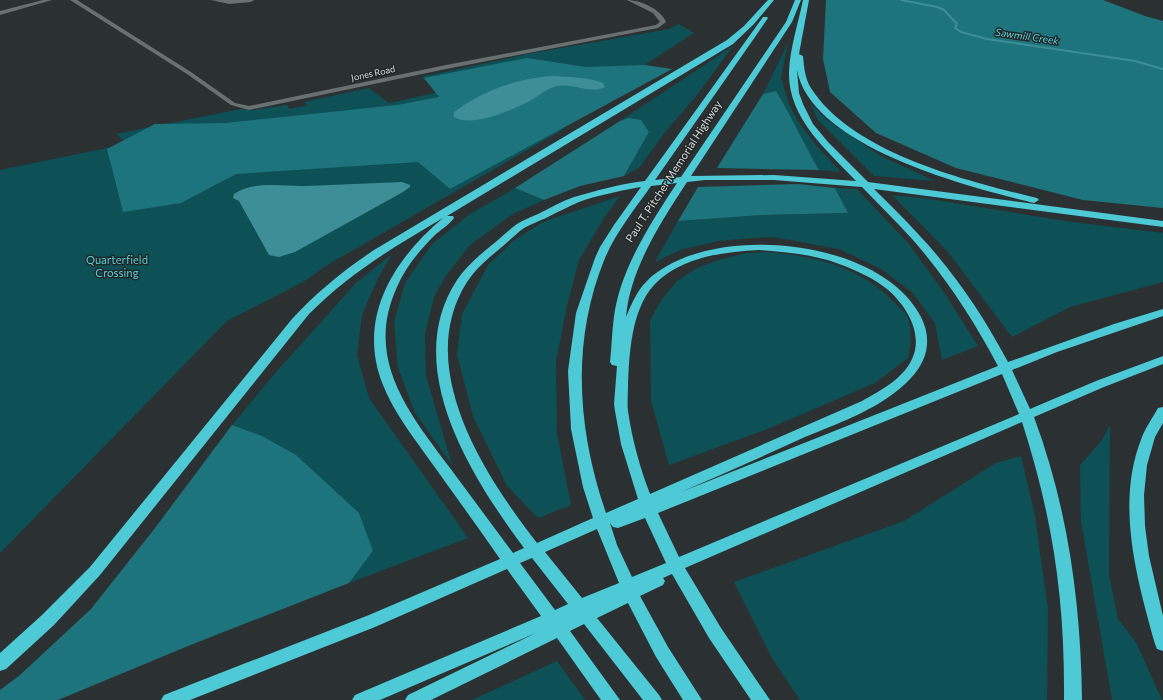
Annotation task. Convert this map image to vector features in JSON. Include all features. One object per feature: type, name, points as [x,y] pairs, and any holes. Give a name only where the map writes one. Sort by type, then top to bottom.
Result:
[{"type":"highway","points":[[0,664],[48,620],[95,571],[296,321],[314,301],[354,268],[378,252],[730,42],[757,18],[771,0]]},
{"type":"highway","name":"Paul T. Pitcher Memorial Highway","points":[[693,700],[648,626],[622,574],[606,534],[582,453],[576,417],[574,374],[576,341],[581,310],[592,277],[612,236],[637,198],[764,19],[770,10],[771,0]]},
{"type":"highway","name":"Paul T. Pitcher Memorial Highway","points":[[761,700],[728,655],[696,604],[672,559],[654,520],[626,442],[615,369],[621,309],[629,278],[638,256],[676,192],[691,172],[789,22],[798,0]]},
{"type":"highway","points":[[806,0],[793,71],[793,82],[799,105],[806,119],[819,137],[936,260],[958,290],[988,337],[1024,408],[1040,454],[1061,545],[1070,614],[1073,700]]},
{"type":"highway","points":[[798,46],[802,77],[814,99],[825,111],[854,134],[901,158],[960,180],[1037,201],[1163,223]]},
{"type":"highway","points":[[536,159],[433,230],[403,264],[393,282],[385,302],[380,328],[381,354],[384,369],[397,403],[487,531],[611,700]]},
{"type":"highway","points":[[653,700],[511,521],[474,461],[455,419],[446,382],[441,348],[445,319],[453,295],[464,276],[486,252],[513,231],[539,215],[600,193],[628,187],[705,178],[762,178],[829,181],[889,187],[1163,223]]},
{"type":"highway","points":[[369,622],[860,408],[886,392],[904,378],[916,363],[922,349],[922,333],[917,318],[908,304],[898,295],[876,277],[828,256],[777,247],[735,248],[713,252],[677,264],[648,286],[638,301],[631,318],[623,358],[621,411]]},
{"type":"highway","points":[[170,700],[1053,349],[1163,312]]},
{"type":"highway","points":[[361,700],[1100,384],[1163,360]]},
{"type":"highway","points":[[1163,411],[1155,422],[1138,475],[1137,515],[1141,552],[1149,598],[1163,644]]},
{"type":"highway","points":[[414,700],[800,512]]},
{"type":"street","points":[[0,13],[49,0]]},
{"type":"street","name":"Jones Road","points":[[73,0],[189,73],[224,100],[240,107],[250,108],[285,102],[525,51],[658,26],[663,22],[662,18],[657,14],[630,0]]},
{"type":"street","points":[[214,0],[234,2],[251,0]]},
{"type":"green space","name":"Quarterfield Crossing","points":[[679,24],[694,33],[615,84],[562,130],[329,264],[303,282],[227,321],[0,553],[0,170],[127,144],[116,134],[241,109],[254,110],[287,105],[289,109],[308,105],[304,102],[369,88],[389,103],[439,92],[421,77],[533,53],[669,29]]},
{"type":"green space","points":[[788,43],[781,78],[789,104],[798,121],[815,144],[841,172],[819,170],[776,91],[763,94]]},
{"type":"green space","points":[[733,46],[697,95],[666,131],[639,168],[624,176],[649,132],[628,118],[620,121]]},
{"type":"green space","points":[[810,103],[827,120],[881,156],[935,181],[874,176],[818,120]]},
{"type":"green space","points":[[515,188],[544,200],[513,214],[470,245],[445,277],[434,297],[425,334],[426,376],[452,465],[415,413],[398,368],[394,322],[405,283],[432,244],[470,214]]},
{"type":"green space","points":[[835,188],[857,189],[908,243],[943,291],[978,346],[942,360],[935,323],[912,292],[881,269],[839,249],[773,237],[753,238],[718,241],[680,250],[655,262],[678,221],[763,215],[848,213]]},
{"type":"green space","points":[[892,195],[930,199],[1065,221],[1163,233],[1163,282],[1070,307],[1012,337],[948,252]]},
{"type":"green space","points":[[620,196],[604,218],[579,260],[567,306],[556,361],[557,434],[571,505],[538,518],[507,486],[473,416],[457,355],[462,314],[488,265],[513,241],[543,222]]},
{"type":"green space","points":[[768,252],[802,256],[834,265],[850,271],[879,288],[905,313],[908,318],[911,335],[908,358],[875,383],[765,430],[669,465],[651,401],[650,320],[662,299],[677,281],[695,269],[715,261],[746,253]]},
{"type":"green space","points":[[392,254],[378,278],[362,315],[357,355],[369,398],[468,538],[349,583],[373,551],[262,436],[232,425],[277,371],[356,283]]},
{"type":"green space","points":[[1110,425],[1109,574],[1118,619],[1136,642],[1162,700],[1112,700],[1081,521],[1080,465],[1102,440]]},
{"type":"green space","points":[[1021,456],[1035,516],[1048,609],[1047,700],[800,700],[772,658],[734,582],[904,521],[996,463]]},
{"type":"green space","points":[[557,661],[585,700],[472,700]]},
{"type":"shaded area","points":[[826,0],[1103,0],[1145,16],[1163,21],[1163,208],[1083,200],[956,168],[876,133],[830,92],[823,59]]},
{"type":"shaded area","points":[[527,58],[586,67],[645,65],[672,69],[450,189],[418,162],[236,174],[181,203],[123,212],[107,149],[155,124],[225,123],[397,105],[439,97],[424,78]]},
{"type":"shaded area","points":[[553,76],[591,80],[603,83],[605,87],[593,90],[567,86],[554,87],[530,101],[503,113],[471,120],[462,120],[454,117],[454,112],[476,98],[500,87],[540,77]]},
{"type":"shaded area","points":[[776,91],[819,170],[717,168],[763,94]]},
{"type":"shaded area","points":[[628,118],[641,120],[649,132],[624,176],[580,186],[544,200],[515,188],[620,121]]},
{"type":"shaded area","points":[[402,182],[410,185],[410,187],[295,252],[279,257],[269,255],[239,201],[233,198],[234,194],[242,190],[251,187],[269,185],[307,186]]},
{"type":"shaded area","points":[[798,184],[835,188],[848,213],[763,215],[678,221],[698,187]]},
{"type":"shaded area","points":[[232,425],[262,436],[296,455],[359,513],[373,551],[349,583],[193,644],[58,700],[0,700],[0,690],[20,675],[91,609],[155,528]]},
{"type":"waterway","name":"Sawmill Creek","points":[[901,0],[937,7],[944,10],[957,24],[955,28],[961,32],[987,39],[1135,61],[1163,69]]}]
